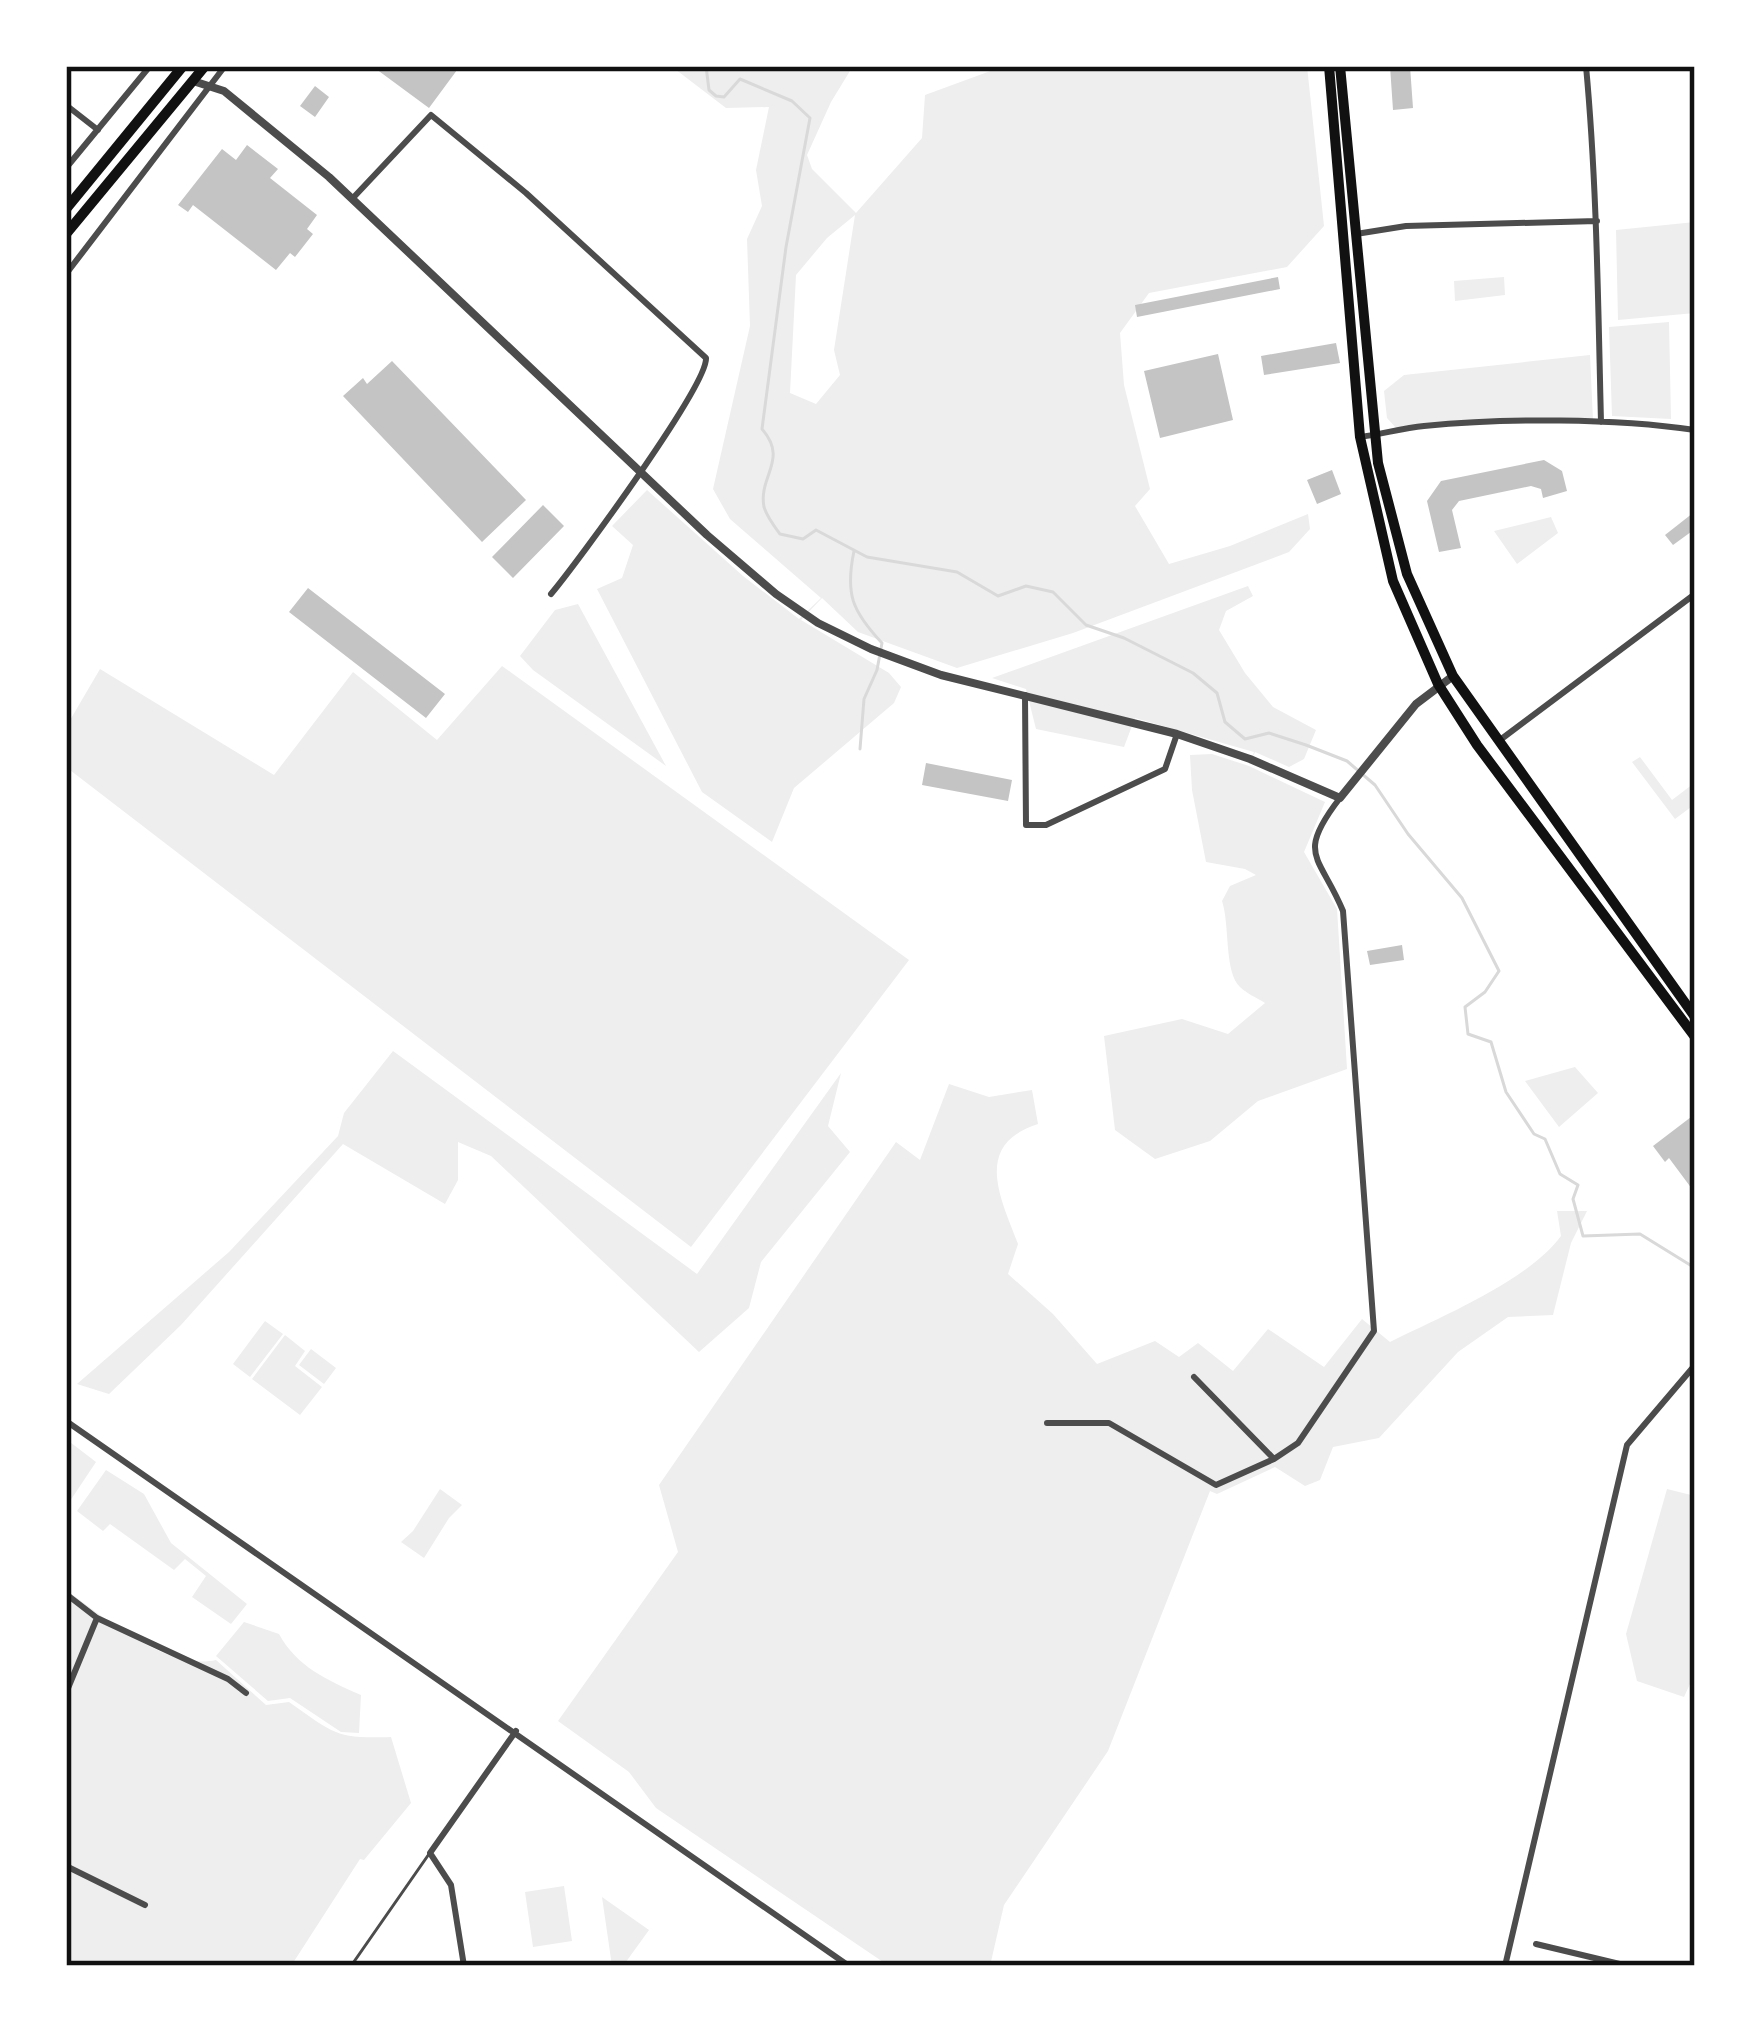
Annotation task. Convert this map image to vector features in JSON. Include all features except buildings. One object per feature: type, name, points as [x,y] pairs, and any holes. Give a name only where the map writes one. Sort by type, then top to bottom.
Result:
[{"type":"main road","points":[[66,208],[183,66]]},
{"type":"main road","points":[[66,234],[205,66]]},
{"type":"main road","points":[[1329,66],[1360,437],[1394,580],[1438,684],[1477,745],[1695,1037]]},
{"type":"main road","points":[[1340,66],[1375,435],[1407,574],[1453,676],[1695,1016]]},
{"type":"street","points":[[66,168],[150,66]]},
{"type":"street","points":[[66,274],[225,66]]},
{"type":"street","points":[[1586,66],[1597,221],[1601,422]]},
{"type":"street","points":[[193,81],[224,91],[352,199],[707,535],[776,594],[818,622],[871,649],[941,675],[1177,734],[1340,798]]},
{"type":"street","points":[[66,105],[98,130]]},
{"type":"street","points":[[352,199],[431,116],[526,193],[702,352],[708,364],[706,373],[551,594]]},
{"type":"street","points":[[1355,234],[1406,226],[1597,221]]},
{"type":"street","points":[[1360,437],[1422,426],[1601,422],[1695,430]]},
{"type":"street","points":[[1497,742],[1695,594]]},
{"type":"street","points":[[1047,1423],[1109,1423],[1216,1485],[1298,1443],[1364,1350],[1376,1318],[1342,910],[1314,858],[1313,846],[1340,798],[1415,704],[1453,676]]},
{"type":"street","points":[[1025,695],[1026,825],[1046,825],[1165,769],[1177,734]]},
{"type":"street","points":[[1505,1966],[1596,1590],[1619,1470],[1639,1427],[1695,1365]]},
{"type":"street","points":[[1194,1377],[1274,1459]]},
{"type":"street","points":[[66,1421],[849,1966]]},
{"type":"street","points":[[66,1594],[97,1618],[228,1679],[246,1693]]},
{"type":"street","points":[[66,1694],[97,1618]]},
{"type":"street","points":[[464,1966],[452,1885],[430,1853],[516,1731]]},
{"type":"street","points":[[66,1866],[145,1905]]},
{"type":"street","points":[[1536,1944],[1628,1966]]},
{"type":"lane","points":[[351,1966],[430,1853]]},
{"type":"shaded area","points":[[671,66],[853,66],[807,155],[812,169],[856,213],[922,138],[925,95],[1004,66],[1307,66],[1324,226],[1287,267],[1149,293],[1120,333],[1124,385],[1150,489],[1135,506],[1169,564],[1230,546],[1308,514],[1310,529],[1289,552],[1073,633],[957,668],[858,632],[822,598],[801,620],[889,673],[901,687],[894,703],[794,788],[772,842],[702,792],[597,589],[622,578],[633,545],[612,526],[647,490],[799,619],[821,598],[730,519],[713,489],[750,326],[747,239],[762,206],[756,170],[769,107],[726,108]],"holes":[[[855,215],[834,350],[840,375],[816,404],[790,393],[796,275],[827,238]]]},
{"type":"shaded area","points":[[1695,222],[1695,313],[1618,320],[1616,230]]},
{"type":"shaded area","points":[[1504,277],[1505,295],[1455,301],[1454,281]]},
{"type":"shaded area","points":[[1669,322],[1671,419],[1612,416],[1609,327]]},
{"type":"shaded area","points":[[1590,355],[1593,420],[1397,429],[1387,418],[1384,391],[1404,375]]},
{"type":"shaded area","points":[[1551,517],[1558,533],[1517,564],[1494,531]]},
{"type":"shaded area","points":[[1248,586],[1253,596],[1226,611],[1219,630],[1273,707],[1316,730],[1304,759],[1289,767],[1255,752],[1249,766],[1254,752],[1135,718],[1124,747],[1036,729],[1026,689],[992,678]]},
{"type":"shaded area","points":[[578,604],[666,766],[520,656],[555,610]]},
{"type":"shaded area","points":[[502,666],[909,960],[691,1247],[66,767],[66,727],[100,669],[274,775],[353,672],[437,740]]},
{"type":"shaded area","points":[[1212,754],[1325,802],[1304,852],[1337,909],[1347,1069],[1258,1101],[1210,1141],[1155,1159],[1115,1130],[1104,1036],[1182,1019],[1228,1034],[1265,1003],[1235,980],[1222,901],[1230,886],[1256,875],[1206,862],[1190,755]]},
{"type":"shaded area","points":[[1640,757],[1672,800],[1693,784],[1695,804],[1675,819],[1632,762]]},
{"type":"shaded area","points":[[393,1051],[697,1274],[841,1073],[828,1126],[850,1152],[761,1262],[749,1308],[699,1352],[491,1156],[458,1142],[458,1180],[445,1204],[343,1144],[181,1325],[109,1394],[77,1384],[229,1252],[338,1136],[344,1113]]},
{"type":"shaded area","points":[[1575,1067],[1598,1093],[1559,1127],[1525,1081]]},
{"type":"shaded area","points":[[949,1084],[989,1097],[1032,1090],[1038,1124],[1018,1133],[998,1159],[999,1191],[1018,1244],[1008,1274],[1053,1314],[1097,1364],[1155,1341],[1179,1357],[1198,1343],[1233,1371],[1268,1329],[1324,1367],[1362,1319],[1390,1342],[1527,1268],[1561,1236],[1557,1211],[1587,1211],[1571,1243],[1553,1315],[1508,1317],[1458,1352],[1379,1438],[1333,1447],[1320,1480],[1305,1486],[1275,1467],[1217,1494],[1210,1491],[1108,1751],[1004,1905],[990,1966],[889,1966],[656,1808],[629,1772],[558,1721],[678,1552],[659,1485],[896,1142],[920,1160]]},
{"type":"shaded area","points":[[265,1321],[283,1334],[250,1377],[233,1364]]},
{"type":"shaded area","points":[[285,1335],[305,1351],[295,1366],[322,1387],[300,1415],[252,1379]]},
{"type":"shaded area","points":[[311,1349],[336,1368],[324,1384],[299,1365]]},
{"type":"shaded area","points":[[66,1439],[96,1462],[68,1504],[66,1502]]},
{"type":"shaded area","points":[[106,1470],[144,1494],[171,1543],[247,1604],[231,1624],[192,1597],[206,1576],[185,1559],[174,1570],[110,1524],[103,1531],[77,1511]]},
{"type":"shaded area","points":[[440,1489],[462,1505],[424,1558],[401,1542]]},
{"type":"shaded area","points":[[1667,1489],[1695,1496],[1695,1673],[1684,1697],[1637,1681],[1626,1634]]},
{"type":"shaded area","points":[[66,1590],[157,1650],[177,1658],[216,1660],[266,1705],[289,1702],[346,1735],[391,1737],[411,1803],[364,1860],[360,1859],[291,1966],[66,1966]]},
{"type":"shaded area","points":[[244,1622],[279,1634],[304,1664],[361,1695],[359,1733],[341,1732],[290,1698],[268,1701],[216,1656]]},
{"type":"shaded area","points":[[564,1886],[572,1941],[533,1947],[525,1892]]},
{"type":"shaded area","points":[[602,1897],[649,1930],[623,1966],[612,1966]]},
{"type":"waterway","points":[[706,66],[709,90],[716,96],[724,97],[740,79],[792,101],[810,118],[786,247],[762,429],[773,450],[764,507],[780,534],[803,539],[816,530],[867,557],[957,572],[998,596],[1026,586],[1053,592],[1086,625],[1124,638],[1193,673],[1217,693],[1225,722],[1245,739],[1269,733],[1347,761],[1375,785],[1408,834],[1462,898],[1499,971],[1485,992],[1465,1007],[1468,1034],[1491,1042],[1506,1092],[1534,1134],[1545,1139],[1560,1174],[1578,1185],[1573,1199],[1583,1236],[1640,1234],[1695,1268]]},
{"type":"waterway","points":[[854,551],[853,601],[882,643],[864,699],[860,749]]}]
